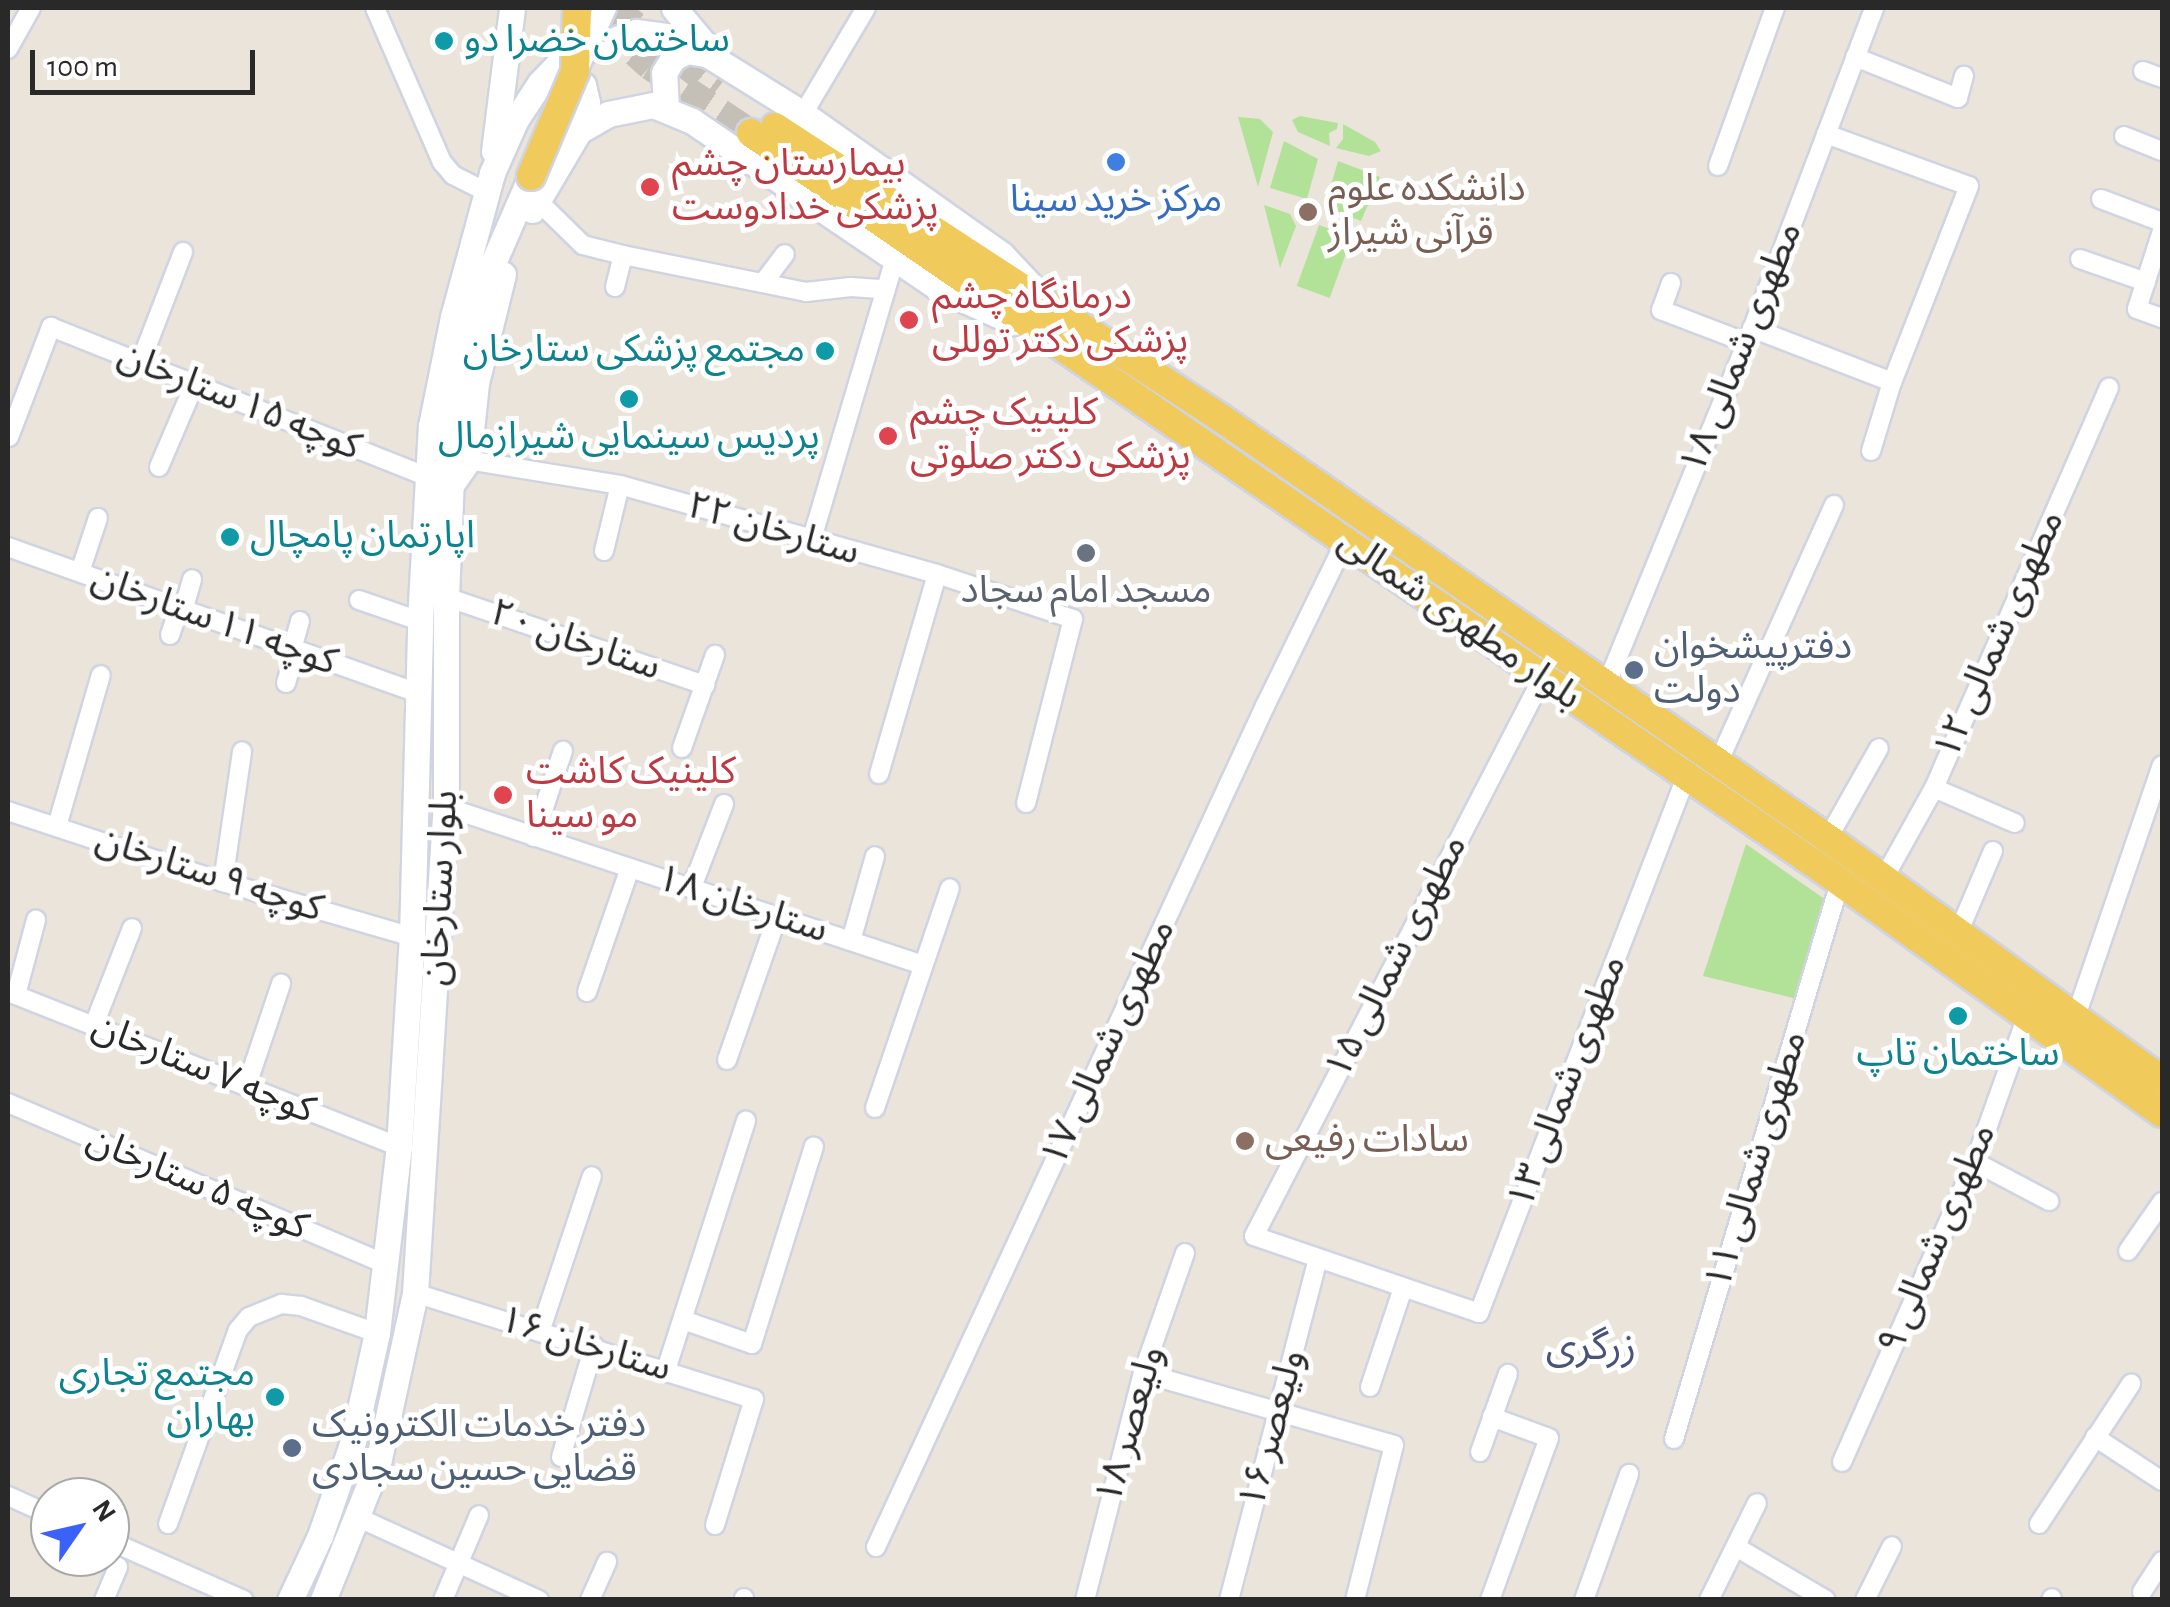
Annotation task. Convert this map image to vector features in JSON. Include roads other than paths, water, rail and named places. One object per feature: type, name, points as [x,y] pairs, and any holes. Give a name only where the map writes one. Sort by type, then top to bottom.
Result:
[{"type":"main road","points":[[489,182],[512,8]]},
{"type":"main road","points":[[438,483],[468,460],[476,382],[496,298],[575,72],[577,8]]},
{"type":"main road","points":[[674,8],[715,56]]},
{"type":"main road","points":[[489,182],[515,121],[564,58],[636,32],[681,38],[804,114],[1002,255],[1049,322]]},
{"type":"main road","points":[[666,108],[664,73],[673,58],[687,51],[715,56]]},
{"type":"main road","points":[[534,188],[579,131],[586,104],[583,85],[562,75],[536,92]]},
{"type":"main road","points":[[579,131],[625,109],[653,105],[666,108],[744,155],[894,262],[942,290],[1049,322]]},
{"type":"main road","name":"بلوار مطهرى شمالى","points":[[755,125],[1049,322],[1346,540],[2028,1012],[2162,1113]]},
{"type":"main road","name":"بلوار ستارخان","points":[[324,1600],[378,1463],[415,1293],[446,807],[446,597],[438,483],[438,382],[489,182]]},
{"type":"main road","name":"بلوار ستارخان","points":[[290,1600],[320,1536],[354,1442],[387,1265],[412,937],[420,621],[438,483],[478,300],[534,188]]},
{"type":"main road","name":"بلوار مطهرى شمالى","points":[[1049,322],[1221,418],[1828,838],[2162,1080]]},
{"type":"street","points":[[8,49],[32,8]]},
{"type":"street","points":[[375,8],[442,162],[453,175],[489,182]]},
{"type":"street","points":[[575,72],[605,8]]},
{"type":"street","points":[[804,114],[866,8]]},
{"type":"street","points":[[1718,166],[1775,8]]},
{"type":"street","name":"۱۸ مطهری شمالی","points":[[1606,686],[1749,336],[1874,8]]},
{"type":"street","points":[[1855,57],[1958,98],[1964,76]]},
{"type":"street","points":[[2143,71],[2162,78]]},
{"type":"street","points":[[1826,134],[1970,186],[1892,382],[1871,451]]},
{"type":"street","points":[[2124,136],[2162,151]]},
{"type":"street","points":[[534,188],[583,245],[806,292],[851,287],[883,290]]},
{"type":"street","points":[[2101,199],[2162,222]]},
{"type":"street","points":[[2162,231],[2136,309],[2162,318]]},
{"type":"street","points":[[141,362],[183,252]]},
{"type":"street","points":[[763,283],[785,254]]},
{"type":"street","points":[[616,287],[623,256]]},
{"type":"street","points":[[2080,259],[2146,282]]},
{"type":"street","points":[[811,542],[894,262]]},
{"type":"street","points":[[1670,284],[1661,310],[1892,382]]},
{"type":"street","name":"کوچه ۱۵ ستارخان","points":[[9,437],[51,327],[438,483]]},
{"type":"street","points":[[159,467],[195,383]]},
{"type":"street","name":"۱۲ مطهری شمالی","points":[[1884,878],[1934,788],[2109,388]]},
{"type":"street","name":"۲۲ ستارخان","points":[[468,460],[620,486],[937,574],[1073,618],[1026,803]]},
{"type":"street","points":[[604,551],[620,486]]},
{"type":"street","points":[[1718,763],[1834,505]]},
{"type":"street","points":[[80,572],[98,518]]},
{"type":"street","name":"۱۷ مطهری شمالی","points":[[876,1547],[1265,706],[1346,540]]},
{"type":"street","name":"کوچه ۱۱ ستارخان","points":[[8,546],[421,694]]},
{"type":"street","points":[[880,774],[937,574]]},
{"type":"street","points":[[170,634],[192,579]]},
{"type":"street","name":"۲۰ ستارخان","points":[[446,597],[705,685]]},
{"type":"street","points":[[359,600],[420,621]]},
{"type":"street","points":[[286,683],[300,622]]},
{"type":"street","points":[[682,748],[715,656]]},
{"type":"street","points":[[57,826],[101,675]]},
{"type":"street","name":"۱۵ مطهری شمالی","points":[[1318,1258],[1254,1236],[1542,679]]},
{"type":"street","points":[[1828,838],[1879,748]]},
{"type":"street","points":[[223,882],[242,750]]},
{"type":"street","points":[[534,836],[563,752]]},
{"type":"street","points":[[2076,1016],[2162,765]]},
{"type":"street","name":"۱۳ مطهری شمالی","points":[[1403,1288],[1480,1313],[1686,777]]},
{"type":"street","points":[[1934,788],[2014,823]]},
{"type":"street","points":[[692,887],[724,804]]},
{"type":"street","name":"۱۸ ستارخان","points":[[446,807],[923,965]]},
{"type":"street","name":"کوچه ۹ ستارخان","points":[[8,811],[223,882],[412,937]]},
{"type":"street","points":[[1959,931],[1993,851]]},
{"type":"street","points":[[851,941],[875,856]]},
{"type":"street","points":[[587,992],[630,868]]},
{"type":"street","name":"۱۱ مطهری شمالی","points":[[1674,1439],[1840,882]]},
{"type":"street","points":[[874,1108],[950,888]]},
{"type":"street","points":[[727,1060],[777,917]]},
{"type":"street","points":[[12,993],[36,920]]},
{"type":"street","points":[[94,1025],[132,928]]},
{"type":"street","points":[[246,1085],[281,984]]},
{"type":"street","name":"کوچه ۷ ستارخان","points":[[12,993],[399,1147]]},
{"type":"street","name":"۹ مطهری شمالی","points":[[1842,1462],[1974,1162],[2028,1012]]},
{"type":"street","name":"کوچه ۵ ستارخان","points":[[8,1104],[387,1265]]},
{"type":"street","points":[[666,1370],[746,1120]]},
{"type":"street","points":[[683,1320],[752,1344],[814,1146]]},
{"type":"street","points":[[1974,1162],[2049,1201]]},
{"type":"street","points":[[540,1332],[592,1176]]},
{"type":"street","points":[[2128,1251],[2162,1202]]},
{"type":"street","name":"۱۸ ولیعصر","points":[[1085,1600],[1143,1374],[1185,1253]]},
{"type":"street","points":[[1318,1258],[1403,1288],[1370,1387]]},
{"type":"street","name":"۱۶ ولیعصر","points":[[1229,1600],[1318,1258]]},
{"type":"street","name":"۱۶ ستارخان","points":[[415,1293],[754,1399],[715,1524]]},
{"type":"street","points":[[168,1524],[238,1330],[249,1317],[272,1306],[301,1306],[377,1333]]},
{"type":"street","points":[[560,1457],[594,1346]]},
{"type":"street","points":[[1143,1374],[1394,1445],[1355,1600]]},
{"type":"street","points":[[1480,1452],[1508,1374]]},
{"type":"street","points":[[2039,1524],[2131,1384]]},
{"type":"street","points":[[1490,1600],[1549,1438],[1492,1418]]},
{"type":"street","points":[[2095,1436],[2162,1481]]},
{"type":"street","points":[[1584,1600],[1629,1474]]},
{"type":"street","points":[[1709,1600],[1757,1503]]},
{"type":"street","points":[[442,1600],[479,1515]]},
{"type":"street","points":[[359,1518],[539,1600]]},
{"type":"street","points":[[1865,1600],[1892,1546]]},
{"type":"street","points":[[1736,1547],[1826,1600]]},
{"type":"street","points":[[130,1550],[244,1600]]},
{"type":"street","points":[[2142,1592],[2162,1561]]},
{"type":"street","points":[[590,1600],[607,1562]]},
{"type":"street","points":[[104,1600],[114,1577]]},
{"type":"tunnel","points":[[613,8],[717,89]]},
{"type":"tunnel","points":[[604,25],[650,66],[751,133]]},
{"type":"place","name":"ساختمان خضرا دو","points":[[444,41]]},
{"type":"place","name":"مرکز خرید سینا","points":[[1116,162]]},
{"type":"place","name":"بیمارستان چشم پزشکی خدادوست","points":[[650,187]]},
{"type":"place","name":"دانشکده علوم قرآنی شیراز","points":[[1308,212]]},
{"type":"place","name":"درمانگاه چشم پزشكی دكتر توللی","points":[[909,320]]},
{"type":"place","name":"مجتمع پزشکی ستارخان","points":[[825,351]]},
{"type":"place","name":"پردیس سینمایی شیرازمال","points":[[629,399]]},
{"type":"place","name":"کلینیک چشم پزشکی دکتر صلوتی","points":[[888,436]]},
{"type":"place","name":"اپارتمان پامچال","points":[[230,537]]},
{"type":"place","name":"مسجد امام سجاد","points":[[1086,553]]},
{"type":"place","name":"دفترپیشخوان دولت","points":[[1634,670]]},
{"type":"place","name":"کلینیک کاشت مو سینا","points":[[503,795]]},
{"type":"place","name":"ساختمان تاپ","points":[[1958,1016]]},
{"type":"place","name":"سادات رفیعی","points":[[1245,1141]]},
{"type":"place","name":"مجتمع تجاری بهاران","points":[[275,1397]]},
{"type":"place","name":"دفتر خدمات الکترونیک قضایی حسین سجادی","points":[[292,1448]]},
{"type":"district","name":"زرگری","points":[[1591,1347]]}]
